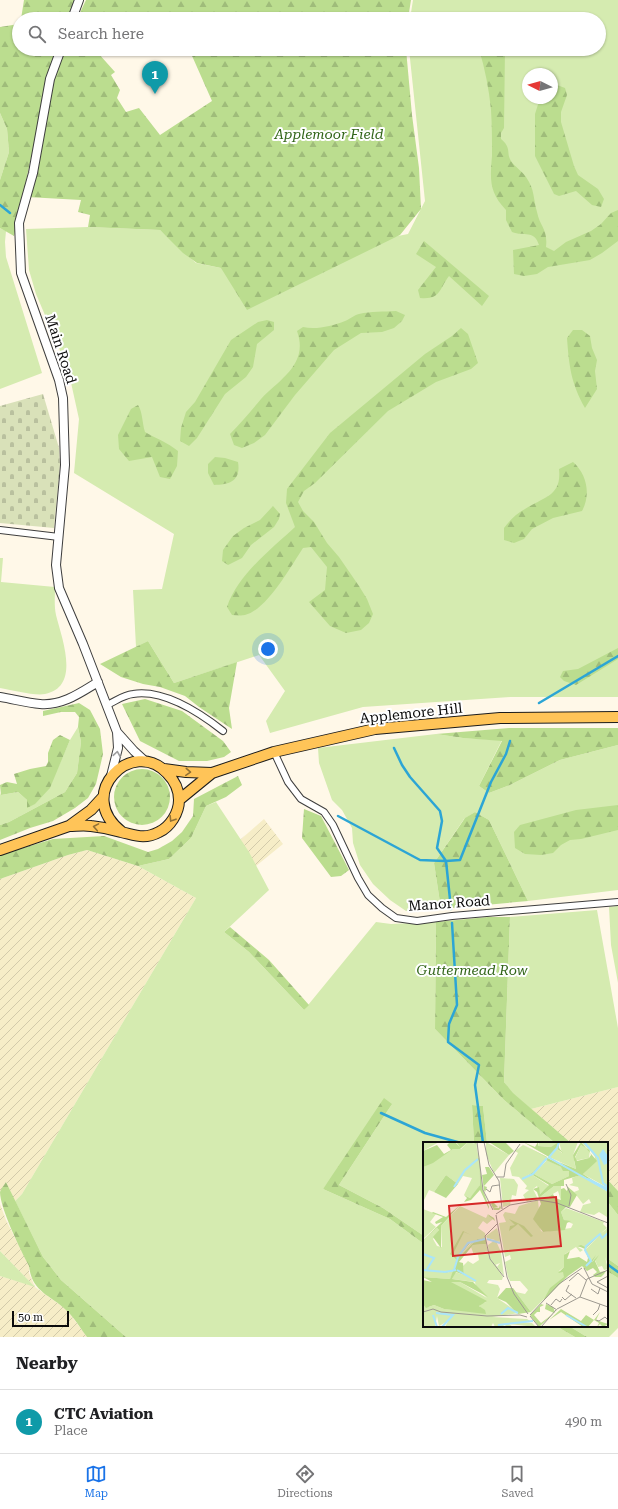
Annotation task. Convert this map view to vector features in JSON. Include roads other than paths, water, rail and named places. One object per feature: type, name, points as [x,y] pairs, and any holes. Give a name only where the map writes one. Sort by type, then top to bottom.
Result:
[{"type":"main road","name":"Applemore Hill","points":[[179,800],[212,773],[274,752],[375,729],[500,718],[618,716]]},
{"type":"main road","points":[[70,826],[90,826],[122,832],[134,836],[147,836],[160,832],[170,824],[176,813],[179,800],[177,788],[172,778],[164,769],[155,764],[136,762],[126,764],[111,776],[103,797],[104,807],[114,826],[122,832]]},
{"type":"main road","name":"Applemore Hill","points":[[164,769],[212,773]]},
{"type":"main road","points":[[0,850],[70,826],[91,810],[103,797]]},
{"type":"street","points":[[75,12],[79,0]]},
{"type":"street","name":"Main Road","points":[[58,56],[50,79],[33,173],[19,223],[21,273],[59,380],[63,398],[65,465],[56,565],[59,588],[117,732],[118,748],[111,776]]},
{"type":"street","points":[[0,530],[59,537]]},
{"type":"street","points":[[0,697],[40,704],[52,704],[72,697],[98,682]]},
{"type":"street","points":[[107,705],[123,696],[146,693],[165,698],[202,714],[223,731]]},
{"type":"street","name":"Main Road","points":[[117,732],[134,752],[146,762]]},
{"type":"street","name":"Manor Road","points":[[274,752],[288,782],[301,799],[324,812],[333,825],[358,878],[368,894],[382,908],[396,918],[417,921],[452,916],[618,902]]},
{"type":"waterway","points":[[0,205],[10,213]]},
{"type":"waterway","points":[[539,703],[618,656]]},
{"type":"waterway","points":[[451,909],[446,861],[460,860],[491,782],[506,754],[510,741]]},
{"type":"waterway","points":[[394,748],[402,765],[410,777],[440,811],[442,821],[437,848],[446,861]]},
{"type":"waterway","points":[[338,816],[420,860],[445,861]]},
{"type":"waterway","points":[[452,923],[457,1005],[449,1024],[448,1042],[479,1065],[475,1085],[483,1142]]},
{"type":"waterway","points":[[381,1113],[425,1133],[457,1142]]},
{"type":"waterway","points":[[608,1265],[618,1272]]},
{"type":"place","name":"CTC Aviation","points":[[155,94]]},
{"type":"park label","name":"Applemoor Field","points":[[329,134]]},
{"type":"park label","name":"Guttermead Row","points":[[472,970]]}]
